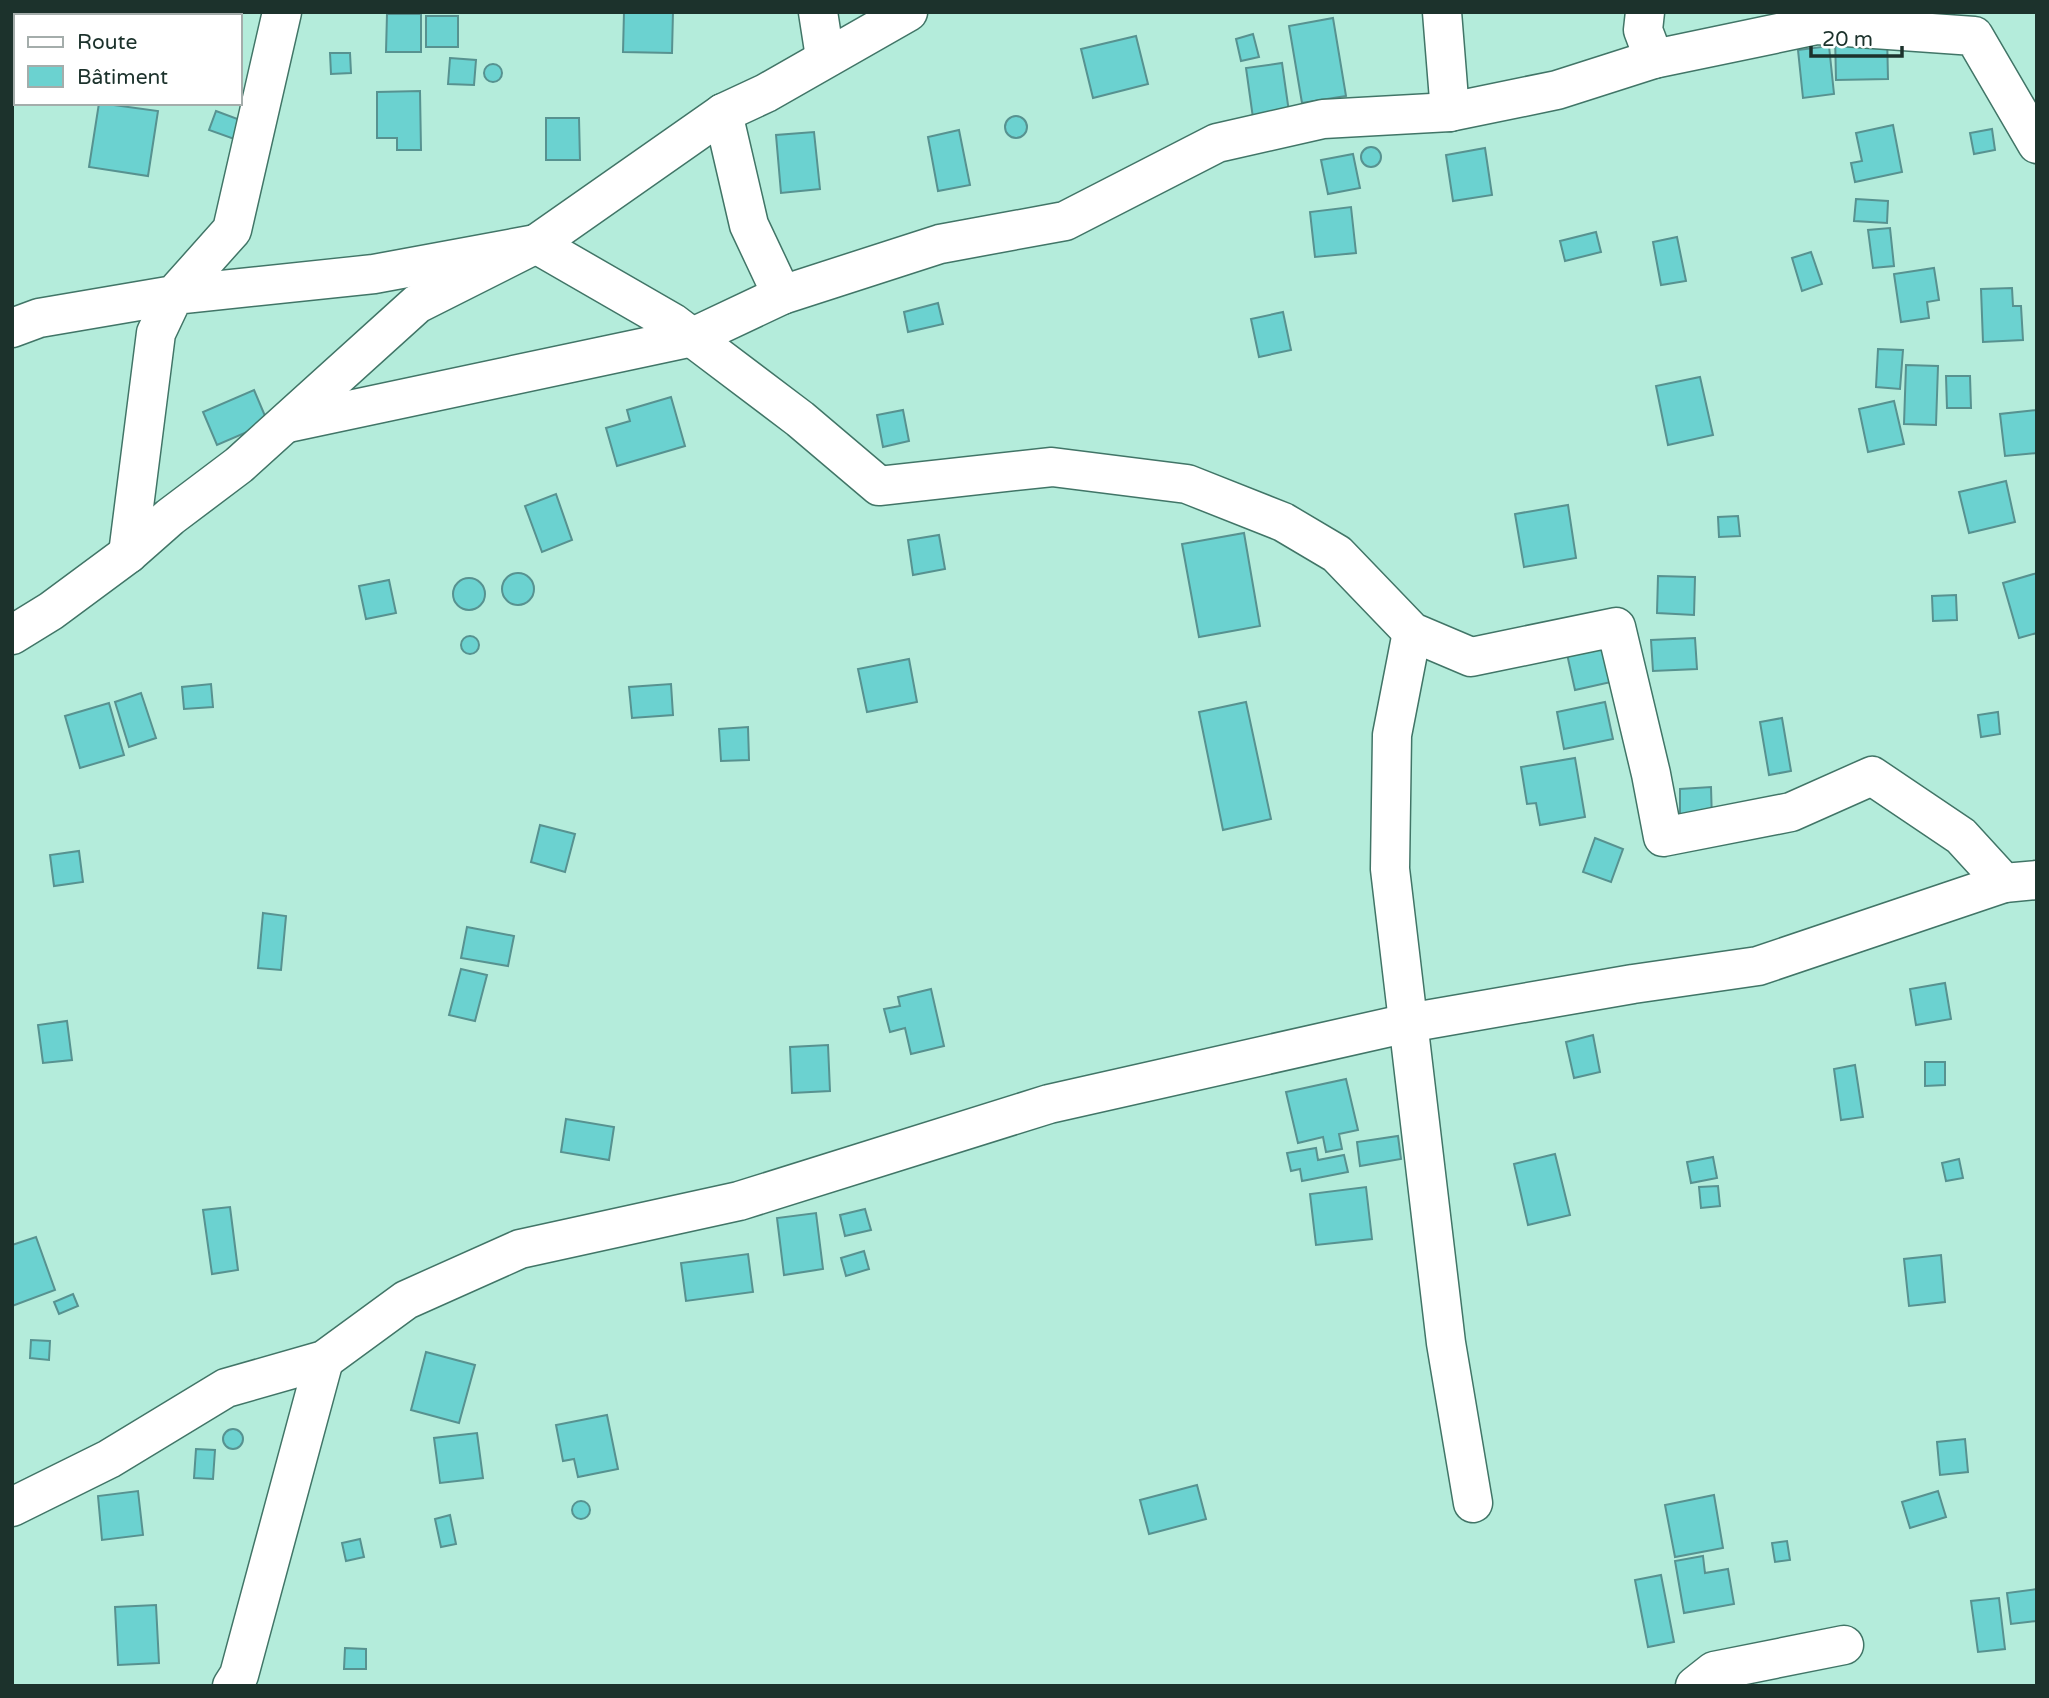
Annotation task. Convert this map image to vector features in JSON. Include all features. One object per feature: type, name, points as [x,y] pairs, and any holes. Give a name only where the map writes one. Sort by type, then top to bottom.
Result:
[{"type":"street","points":[[128,554],[156,332],[174,295],[232,230],[282,12]]},
{"type":"street","points":[[818,12],[825,57]]},
{"type":"street","points":[[12,635],[51,611],[128,554],[170,517],[239,465],[417,304],[536,244],[723,113],[766,93],[908,12]]},
{"type":"street","points":[[1442,12],[1450,112]]},
{"type":"street","points":[[1645,12],[1643,30],[1654,59]]},
{"type":"street","points":[[285,424],[693,338],[782,295],[940,244],[1065,221],[1217,143],[1323,119],[1450,112],[1558,90],[1654,59],[1817,25],[1974,36],[2037,144]]},
{"type":"street","points":[[723,113],[749,225],[782,295]]},
{"type":"street","points":[[12,328],[39,318],[174,295],[374,274],[536,244],[673,323],[800,418],[878,486],[1052,467],[1187,484],[1283,522],[1337,554],[1412,632],[1471,657],[1616,627],[1663,837],[1791,812],[1872,776],[1961,836],[2020,881]]},
{"type":"street","points":[[1412,632],[1392,735],[1390,869],[1446,1343],[1473,1503]]},
{"type":"street","points":[[12,1507],[109,1459],[226,1388],[324,1360],[406,1300],[520,1249],[739,1200],[1049,1104],[1408,1023],[1633,984],[1758,966],[2020,881]]},
{"type":"street","points":[[237,1682],[324,1360]]},
{"type":"street","points":[[1695,1686],[1714,1671],[1844,1646]]},
{"type":"building","points":[[624,12],[673,12],[672,53],[623,52]]},
{"type":"building","points":[[387,14],[421,14],[421,52],[386,52]]},
{"type":"building","points":[[426,16],[458,16],[458,47],[426,47]]},
{"type":"building","points":[[1333,18],[1346,96],[1302,103],[1289,26]]},
{"type":"building","points":[[1887,33],[1888,79],[1836,80],[1835,34]]},
{"type":"building","points":[[1253,34],[1259,57],[1241,61],[1236,39]]},
{"type":"building","points":[[1136,36],[1148,84],[1093,98],[1081,49]]},
{"type":"building","points":[[1829,46],[1834,94],[1803,98],[1798,50]]},
{"type":"building","points":[[330,53],[350,53],[351,73],[331,74]]},
{"type":"building","points":[[450,58],[476,60],[474,85],[448,84]]},
{"type":"building","points":[[1282,63],[1289,112],[1253,118],[1246,68]]},
{"type":"building","points":[[489,64],[497,64],[502,73],[500,80],[489,82],[484,77],[484,69]]},
{"type":"building","points":[[420,91],[421,150],[397,150],[397,138],[377,138],[377,92]]},
{"type":"building","points":[[99,105],[158,111],[148,176],[89,167]]},
{"type":"building","points":[[216,111],[243,121],[237,140],[209,130]]},
{"type":"building","points":[[1016,116],[1024,119],[1027,127],[1024,135],[1016,138],[1008,135],[1005,127],[1008,119]]},
{"type":"building","points":[[546,118],[579,118],[580,160],[546,160]]},
{"type":"building","points":[[1893,125],[1902,172],[1855,182],[1851,163],[1862,161],[1856,133]]},
{"type":"building","points":[[1992,129],[1995,150],[1974,154],[1970,133]]},
{"type":"building","points":[[959,130],[970,185],[938,191],[928,137]]},
{"type":"building","points":[[814,132],[820,189],[781,193],[776,135]]},
{"type":"building","points":[[1371,147],[1378,150],[1381,157],[1378,164],[1371,167],[1364,164],[1361,157],[1364,150]]},
{"type":"building","points":[[1485,148],[1492,195],[1453,201],[1446,155]]},
{"type":"building","points":[[1353,154],[1360,188],[1328,194],[1321,160]]},
{"type":"building","points":[[1856,199],[1888,201],[1887,223],[1854,221]]},
{"type":"building","points":[[1351,207],[1356,253],[1315,257],[1310,212]]},
{"type":"building","points":[[1890,228],[1894,266],[1873,268],[1868,230]]},
{"type":"building","points":[[1596,232],[1601,252],[1565,261],[1560,241]]},
{"type":"building","points":[[1677,237],[1686,281],[1661,285],[1653,242]]},
{"type":"building","points":[[1811,252],[1822,284],[1802,291],[1792,258]]},
{"type":"building","points":[[1934,268],[1939,300],[1927,302],[1929,318],[1901,322],[1894,274]]},
{"type":"building","points":[[2012,288],[2013,306],[2021,306],[2023,340],[1983,342],[1981,289]]},
{"type":"building","points":[[938,303],[943,324],[908,332],[904,312]]},
{"type":"building","points":[[1283,312],[1291,350],[1259,357],[1251,319]]},
{"type":"building","points":[[1878,349],[1903,350],[1900,389],[1876,387]]},
{"type":"building","points":[[1906,365],[1938,366],[1936,425],[1904,424]]},
{"type":"building","points":[[1946,376],[1970,376],[1971,408],[1947,408]]},
{"type":"building","points":[[1700,377],[1713,435],[1668,445],[1656,386]]},
{"type":"building","points":[[254,390],[268,423],[217,445],[203,412]]},
{"type":"building","points":[[671,397],[685,446],[617,466],[606,428],[630,421],[627,410]]},
{"type":"building","points":[[1894,401],[1904,444],[1868,452],[1859,409]]},
{"type":"building","points":[[903,410],[909,441],[883,447],[877,415]]},
{"type":"building","points":[[2037,410],[2037,453],[2005,456],[2000,414]]},
{"type":"building","points":[[2006,481],[2015,522],[1969,533],[1959,492]]},
{"type":"building","points":[[556,494],[572,540],[542,552],[525,506]]},
{"type":"building","points":[[1568,505],[1576,558],[1524,567],[1515,514]]},
{"type":"building","points":[[1738,516],[1740,536],[1719,537],[1718,517]]},
{"type":"building","points":[[1244,533],[1260,626],[1199,637],[1182,544]]},
{"type":"building","points":[[939,535],[945,569],[913,575],[908,540]]},
{"type":"building","points":[[518,573],[529,578],[534,589],[529,600],[518,605],[507,600],[502,589],[507,578]]},
{"type":"building","points":[[2037,573],[2037,633],[2019,638],[2003,583]]},
{"type":"building","points":[[1658,576],[1695,577],[1694,615],[1657,613]]},
{"type":"building","points":[[469,578],[480,583],[485,594],[480,605],[469,610],[458,605],[453,594],[458,583]]},
{"type":"building","points":[[389,580],[396,613],[366,619],[359,586]]},
{"type":"building","points":[[1956,595],[1957,620],[1933,621],[1932,596]]},
{"type":"building","points":[[470,636],[476,639],[479,645],[476,651],[470,654],[464,651],[461,645],[464,639]]},
{"type":"building","points":[[1695,638],[1697,669],[1653,671],[1651,640]]},
{"type":"building","points":[[1603,646],[1611,682],[1575,690],[1567,654]]},
{"type":"building","points":[[909,659],[917,702],[867,712],[858,669]]},
{"type":"building","points":[[211,684],[213,707],[184,709],[182,687]]},
{"type":"building","points":[[671,684],[673,715],[632,718],[629,687]]},
{"type":"building","points":[[141,693],[156,738],[129,747],[115,702]]},
{"type":"building","points":[[1246,702],[1271,819],[1223,830],[1199,712]]},
{"type":"building","points":[[1605,702],[1613,739],[1564,749],[1557,712]]},
{"type":"building","points":[[109,703],[124,755],[80,768],[65,716]]},
{"type":"building","points":[[1998,712],[2000,734],[1981,737],[1978,715]]},
{"type":"building","points":[[1782,718],[1791,771],[1769,775],[1760,722]]},
{"type":"building","points":[[748,727],[749,760],[721,761],[719,729]]},
{"type":"building","points":[[1575,758],[1585,817],[1540,825],[1536,803],[1527,804],[1521,767]]},
{"type":"building","points":[[1711,787],[1712,821],[1680,822],[1680,789]]},
{"type":"building","points":[[540,825],[575,834],[565,872],[531,862]]},
{"type":"building","points":[[1595,838],[1623,849],[1611,882],[1583,872]]},
{"type":"building","points":[[79,851],[83,882],[54,886],[50,855]]},
{"type":"building","points":[[263,913],[286,916],[281,970],[258,968]]},
{"type":"building","points":[[467,927],[514,936],[508,966],[461,958]]},
{"type":"building","points":[[461,969],[487,975],[475,1021],[449,1015]]},
{"type":"building","points":[[1945,983],[1951,1019],[1916,1025],[1910,989]]},
{"type":"building","points":[[931,989],[944,1046],[911,1054],[905,1028],[890,1032],[884,1009],[900,1006],[898,997]]},
{"type":"building","points":[[67,1021],[72,1060],[43,1063],[38,1025]]},
{"type":"building","points":[[1593,1035],[1600,1072],[1574,1078],[1566,1042]]},
{"type":"building","points":[[828,1045],[830,1091],[792,1093],[790,1047]]},
{"type":"building","points":[[1925,1062],[1945,1062],[1945,1085],[1925,1086]]},
{"type":"building","points":[[1855,1065],[1863,1117],[1841,1120],[1834,1069]]},
{"type":"building","points":[[1346,1079],[1358,1130],[1339,1134],[1342,1149],[1326,1152],[1323,1137],[1298,1143],[1286,1092]]},
{"type":"building","points":[[566,1119],[614,1127],[609,1160],[561,1152]]},
{"type":"building","points":[[1398,1136],[1401,1159],[1360,1166],[1357,1142]]},
{"type":"building","points":[[1316,1148],[1318,1160],[1344,1155],[1348,1172],[1302,1181],[1300,1169],[1291,1171],[1287,1153]]},
{"type":"building","points":[[1555,1154],[1570,1215],[1528,1225],[1514,1164]]},
{"type":"building","points":[[1713,1157],[1717,1178],[1691,1183],[1687,1162]]},
{"type":"building","points":[[1959,1159],[1963,1178],[1946,1181],[1942,1163]]},
{"type":"building","points":[[1718,1186],[1720,1206],[1701,1208],[1699,1187]]},
{"type":"building","points":[[1366,1187],[1372,1239],[1316,1245],[1310,1194]]},
{"type":"building","points":[[230,1207],[238,1270],[212,1274],[203,1210]]},
{"type":"building","points":[[865,1209],[871,1230],[845,1236],[840,1215]]},
{"type":"building","points":[[816,1213],[823,1269],[784,1275],[777,1218]]},
{"type":"building","points":[[36,1237],[55,1290],[12,1306],[12,1245]]},
{"type":"building","points":[[864,1251],[869,1269],[846,1276],[841,1258]]},
{"type":"building","points":[[748,1254],[753,1292],[686,1301],[681,1263]]},
{"type":"building","points":[[1941,1255],[1945,1302],[1909,1306],[1904,1259]]},
{"type":"building","points":[[73,1294],[78,1306],[59,1314],[54,1302]]},
{"type":"building","points":[[31,1340],[50,1341],[49,1360],[30,1358]]},
{"type":"building","points":[[426,1352],[475,1365],[459,1423],[411,1410]]},
{"type":"building","points":[[607,1415],[618,1469],[578,1477],[574,1459],[563,1461],[556,1425]]},
{"type":"building","points":[[229,1429],[237,1429],[243,1439],[237,1449],[229,1449],[223,1443],[223,1435]]},
{"type":"building","points":[[477,1433],[483,1478],[440,1483],[434,1438]]},
{"type":"building","points":[[1965,1439],[1968,1472],[1940,1475],[1937,1442]]},
{"type":"building","points":[[196,1449],[215,1450],[213,1479],[194,1478]]},
{"type":"building","points":[[1197,1485],[1206,1519],[1149,1534],[1140,1500]]},
{"type":"building","points":[[138,1491],[143,1535],[102,1540],[98,1496]]},
{"type":"building","points":[[1938,1491],[1946,1517],[1910,1528],[1902,1502]]},
{"type":"building","points":[[1714,1495],[1723,1548],[1675,1557],[1665,1505]]},
{"type":"building","points":[[581,1501],[587,1504],[590,1510],[587,1516],[581,1519],[575,1516],[572,1510],[575,1504]]},
{"type":"building","points":[[450,1515],[456,1544],[441,1547],[435,1519]]},
{"type":"building","points":[[360,1539],[364,1557],[346,1561],[342,1543]]},
{"type":"building","points":[[1787,1541],[1790,1560],[1775,1562],[1772,1543]]},
{"type":"building","points":[[1703,1556],[1705,1573],[1728,1569],[1734,1604],[1684,1613],[1675,1561]]},
{"type":"building","points":[[1661,1575],[1674,1642],[1648,1647],[1635,1580]]},
{"type":"building","points":[[2037,1589],[2037,1621],[2011,1624],[2007,1593]]},
{"type":"building","points":[[1999,1598],[2005,1649],[1978,1652],[1971,1601]]},
{"type":"building","points":[[156,1605],[159,1663],[118,1665],[115,1607]]},
{"type":"building","points":[[345,1648],[366,1649],[366,1669],[344,1669]]}]
